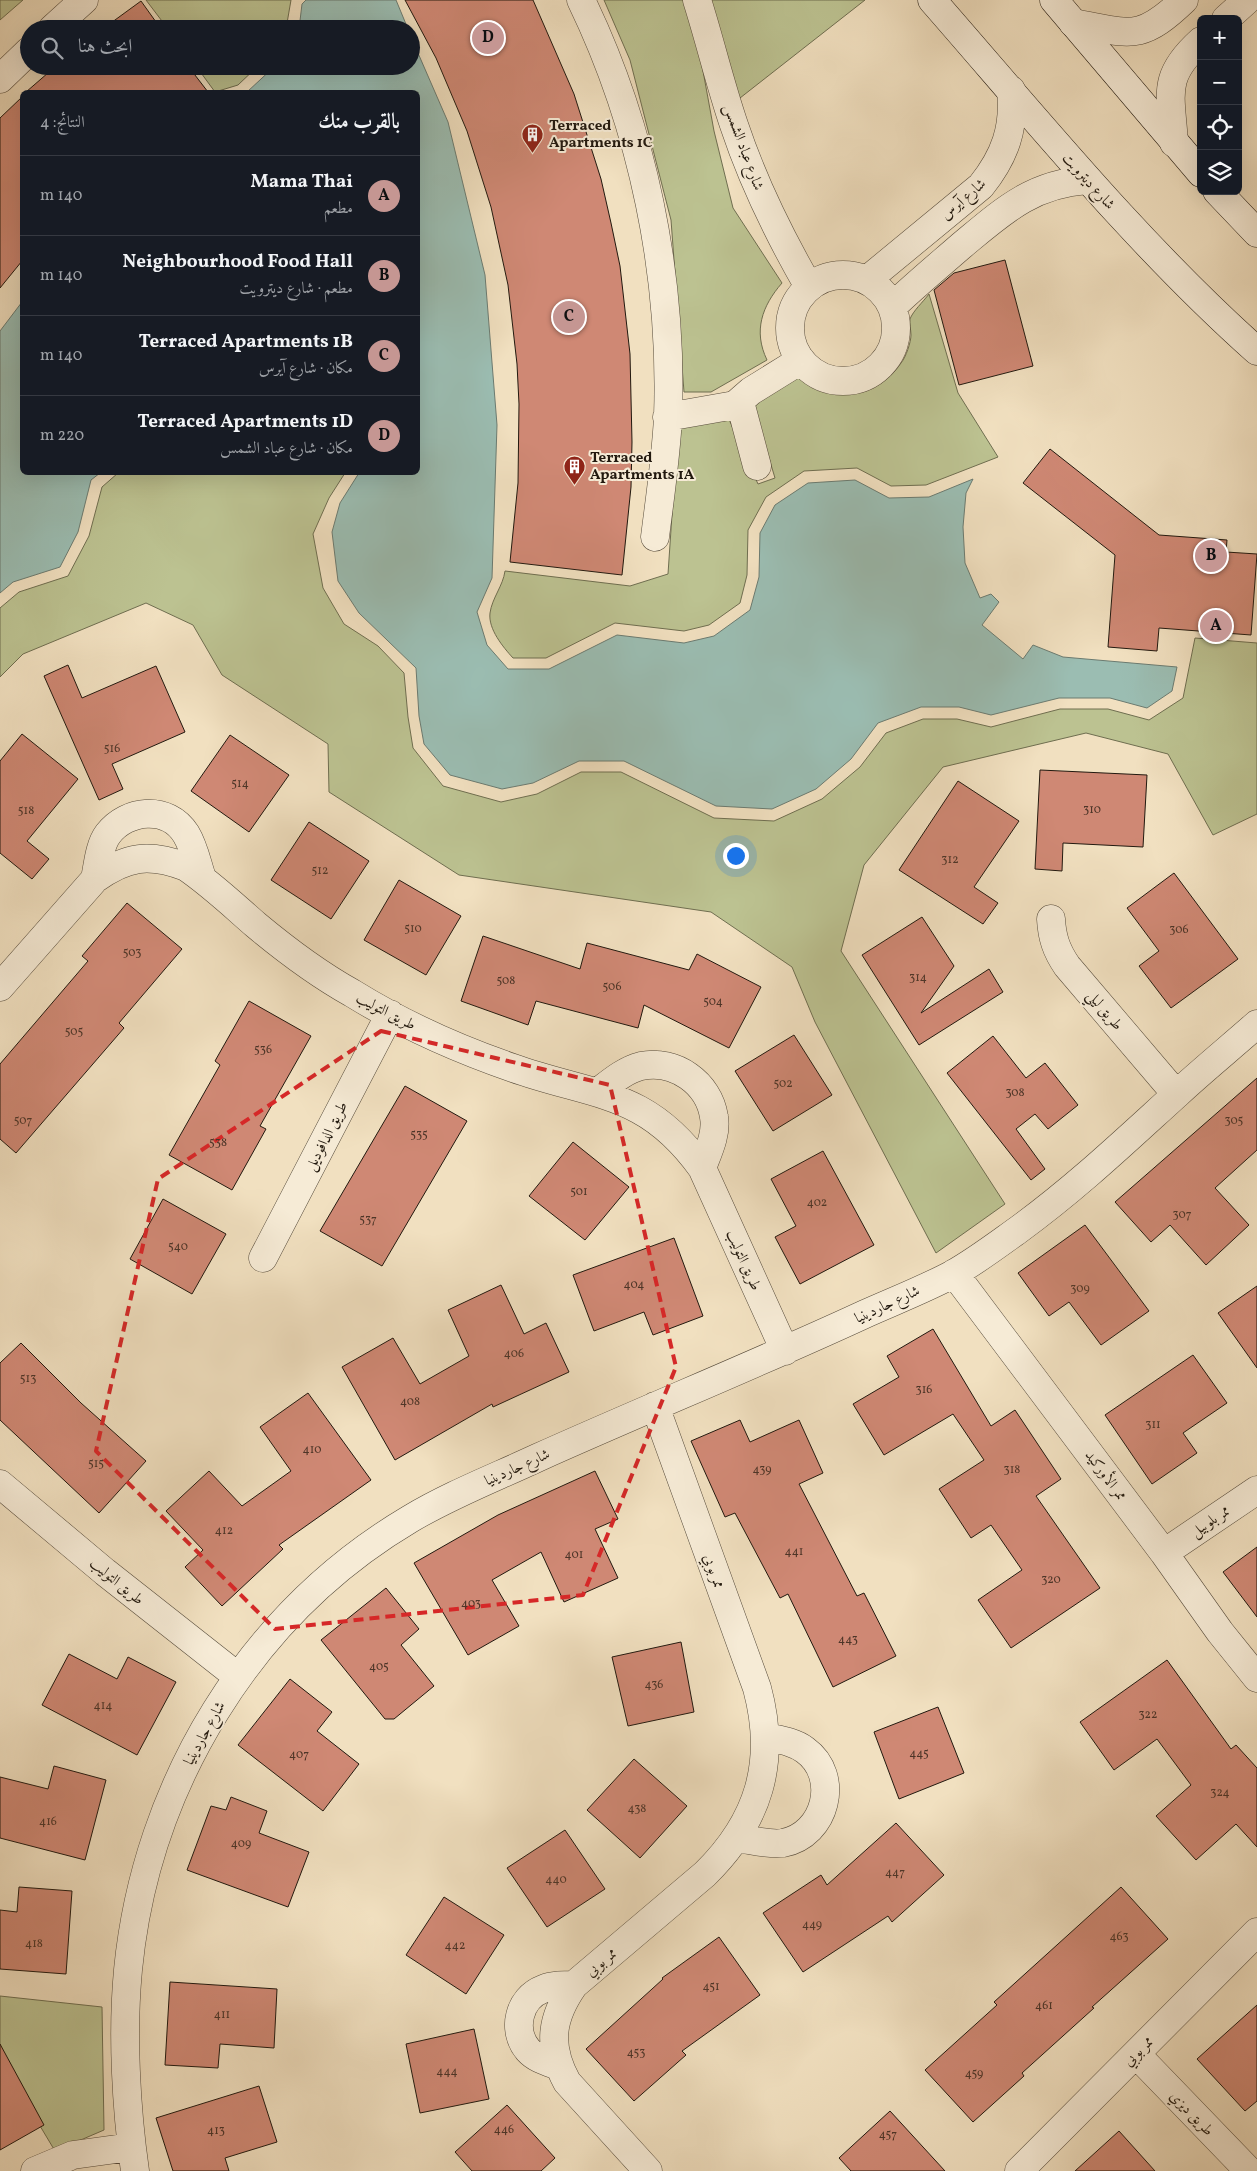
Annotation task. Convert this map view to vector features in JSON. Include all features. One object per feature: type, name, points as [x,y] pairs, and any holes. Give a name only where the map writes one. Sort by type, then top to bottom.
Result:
[{"type":"street","points":[[581,0],[616,82],[635,143],[650,206],[660,270],[667,334],[668,408],[663,478],[655,537]]},
{"type":"street","name":"شارع عباد الشمس","points":[[697,0],[734,125],[754,180],[778,233],[809,287]]},
{"type":"street","name":"شارع ديترويت","points":[[932,0],[1087,180],[1229,326],[1257,351]]},
{"type":"street","points":[[1054,0],[1197,168]]},
{"type":"street","points":[[1073,23],[1129,32],[1139,31],[1157,23],[1184,0]]},
{"type":"street","points":[[1230,15],[1247,0]]},
{"type":"street","points":[[1174,142],[1172,80],[1181,60],[1197,45]]},
{"type":"street","points":[[0,80],[20,60]]},
{"type":"street","name":"شارع آيرس","points":[[867,280],[981,186],[992,172],[1001,158],[1010,133],[1013,108],[1011,90]]},
{"type":"street","points":[[892,307],[1009,207],[1046,188],[1070,181],[1087,180]]},
{"type":"street","points":[[1221,195],[1257,233]]},
{"type":"street","points":[[843,275],[867,280],[886,296],[892,307],[897,323],[895,341],[888,356],[878,369],[862,377],[846,381],[829,379],[813,371],[801,360],[793,345],[790,329],[792,314],[799,299],[809,287],[820,280],[843,275]]},
{"type":"street","points":[[668,408],[728,407],[801,360]]},
{"type":"street","points":[[746,397],[757,466]]},
{"type":"street","name":"طريق التوليب","points":[[95,879],[106,836],[117,824],[130,816],[145,813],[161,815],[175,822],[186,833],[202,878]]},
{"type":"street","name":"طريق التوليب","points":[[0,987],[95,879],[120,864],[148,858],[168,860],[186,867],[202,878],[281,945],[352,994],[470,1052],[551,1081],[598,1092],[639,1108],[657,1120],[689,1151],[702,1168],[785,1351]]},
{"type":"street","name":"طريق ليلي","points":[[1051,918],[1052,935],[1058,952],[1067,966],[1176,1094]]},
{"type":"street","name":"طريق الدافوديل","points":[[263,1258],[390,1014]]},
{"type":"street","name":"شارع جاردينيا","points":[[133,2159],[126,2010],[128,1969],[136,1920],[148,1868],[184,1768],[208,1721],[237,1676],[267,1638],[300,1603],[373,1543],[412,1518],[453,1496],[654,1406],[785,1351],[954,1273],[1036,1217],[1085,1179],[1176,1094],[1257,1024]]},
{"type":"street","points":[[598,1092],[622,1074],[640,1066],[660,1065],[680,1070],[697,1082],[708,1098],[714,1118],[713,1137],[702,1168]]},
{"type":"street","name":"ممر الأوركيد","points":[[954,1273],[1164,1552],[1220,1632],[1257,1678]]},
{"type":"street","name":"ممر بوبي","points":[[648,2171],[578,2095],[559,2066],[554,2045],[555,2023],[561,2003],[574,1984],[705,1874],[738,1838],[754,1806],[759,1790],[765,1754],[765,1737],[757,1688],[654,1406]]},
{"type":"street","name":"طريق التوليب","points":[[0,1484],[105,1572],[237,1676]]},
{"type":"street","name":"ممر بلوبيل","points":[[1164,1552],[1257,1490]]},
{"type":"street","points":[[738,1838],[769,1843],[784,1842],[798,1837],[810,1829],[819,1817],[825,1803],[826,1788],[823,1774],[816,1760],[796,1744],[765,1737]]},
{"type":"street","name":"ممر بوبي","points":[[1019,2171],[1257,1932]]},
{"type":"street","name":"ممر بوبي","points":[[559,2066],[538,2058],[528,2050],[520,2034],[520,2016],[524,2005],[531,1996],[541,1989],[574,1984]]},
{"type":"street","name":"طريق ديزي","points":[[1136,2054],[1249,2171]]},
{"type":"street","points":[[35,2171],[73,2155],[133,2159]]},
{"type":"highlighted area","points":[[381,1031],[610,1085],[676,1367],[583,1595],[275,1629],[96,1451],[158,1179]]},
{"type":"green space","points":[[0,0],[23,0],[0,20]]},
{"type":"green space","points":[[146,0],[291,0],[288,20],[161,20]]},
{"type":"green space","points":[[604,0],[690,0],[714,131],[733,208],[782,283],[769,301],[760,329],[767,360],[711,392],[684,392],[671,220],[630,60]]},
{"type":"green space","points":[[706,0],[865,0],[726,109]]},
{"type":"green space","points":[[203,75],[249,75],[238,85],[222,90],[214,90]]},
{"type":"green space","points":[[929,294],[958,393],[998,457],[926,485],[891,486],[857,468],[804,471],[766,497],[748,530],[747,575],[740,603],[709,625],[684,631],[615,623],[546,658],[513,658],[509,654],[497,637],[490,619],[491,608],[505,571],[630,586],[668,574],[678,426],[727,415],[758,484],[775,478],[752,402],[795,374],[822,390],[836,394],[851,394],[865,391],[878,385],[890,376],[903,360],[911,338],[911,316]]},
{"type":"green space","points":[[116,475],[344,475],[329,498],[313,534],[323,588],[344,624],[378,646],[404,673],[413,748],[443,786],[501,802],[537,794],[581,772],[621,772],[714,818],[774,821],[822,799],[860,767],[886,733],[923,719],[957,719],[991,727],[1060,709],[1108,709],[1149,720],[1183,698],[1195,638],[1257,643],[1257,814],[1213,835],[1168,754],[1086,733],[943,767],[864,865],[841,951],[1005,1204],[936,1253],[815,1022],[792,967],[711,912],[459,875],[329,792],[328,744],[222,675],[193,625],[146,603],[23,654],[0,677],[0,608],[19,592],[68,576],[89,536],[102,487]]},
{"type":"green space","points":[[0,1996],[102,2007],[104,2130],[55,2151],[0,2059]]},
{"type":"water","points":[[306,0],[396,0],[404,20],[300,20],[302,4]]},
{"type":"water","points":[[420,58],[448,122],[485,275],[497,425],[492,578],[477,612],[487,645],[508,669],[549,669],[617,635],[684,643],[714,636],[750,610],[759,577],[760,533],[775,505],[808,483],[855,480],[889,498],[929,497],[973,479],[966,493],[963,527],[965,563],[980,598],[991,594],[999,602],[982,625],[1023,659],[1033,645],[1063,657],[1177,667],[1172,691],[1147,708],[1110,698],[1059,698],[991,715],[959,707],[921,707],[878,723],[851,759],[816,789],[772,809],[716,806],[624,761],[579,761],[533,783],[502,789],[450,775],[424,744],[419,716],[416,668],[359,613],[338,581],[332,532],[340,503],[358,475],[420,475],[420,90],[249,90],[265,75],[420,75]]},
{"type":"water","points":[[20,305],[20,475],[97,475],[91,480],[78,532],[60,567],[13,582],[0,593],[0,331]]},
{"type":"building","points":[[405,0],[533,0],[574,94],[601,179],[611,223],[620,266],[630,354],[631,487],[622,575],[510,562],[518,483],[519,404],[517,364],[508,285],[491,207],[467,131],[436,58],[420,28],[420,20],[416,20]]},
{"type":"building","points":[[141,1],[155,20],[115,20]]},
{"type":"building","points":[[46,75],[195,75],[206,90],[28,90]]},
{"type":"building","points":[[20,99],[20,263],[0,288],[0,118]]},
{"type":"building","points":[[1005,260],[1033,366],[959,385],[934,290],[954,273]]},
{"type":"building","points":[[1050,449],[1159,535],[1227,540],[1226,552],[1257,554],[1251,635],[1159,628],[1157,651],[1108,647],[1115,555],[1023,483]]},
{"type":"building","points":[[68,665],[82,698],[156,666],[185,732],[112,764],[123,789],[99,800],[44,676]]},
{"type":"building","points":[[22,734],[78,779],[27,841],[49,859],[32,879],[0,853],[0,761]]},
{"type":"building","points":[[230,735],[289,775],[249,832],[191,791]]},
{"type":"building","points":[[1040,770],[1147,775],[1143,847],[1063,843],[1062,871],[1035,869]]},
{"type":"building","points":[[958,781],[1019,821],[974,887],[998,903],[983,924],[899,870]]},
{"type":"building","points":[[309,822],[369,861],[331,919],[271,880]]},
{"type":"building","points":[[1174,873],[1238,959],[1171,1008],[1139,966],[1159,951],[1127,908]]},
{"type":"building","points":[[399,880],[461,916],[426,975],[364,940]]},
{"type":"building","points":[[127,903],[182,949],[119,1023],[124,1028],[16,1153],[0,1139],[0,1064],[88,961],[82,956]]},
{"type":"building","points":[[922,917],[954,966],[921,1013],[989,969],[1003,992],[919,1045],[862,955]]},
{"type":"building","points":[[483,936],[580,969],[587,943],[689,970],[697,954],[761,987],[729,1048],[644,1005],[638,1028],[536,1001],[528,1025],[461,1001]]},
{"type":"building","points":[[249,1001],[311,1036],[260,1126],[266,1129],[232,1190],[169,1155],[220,1065],[215,1061]]},
{"type":"building","points":[[794,1035],[832,1095],[773,1131],[735,1071]]},
{"type":"building","points":[[993,1036],[1026,1078],[1045,1063],[1078,1105],[1048,1129],[1035,1114],[1016,1129],[1045,1169],[1031,1180],[947,1073]]},
{"type":"building","points":[[1257,1078],[1257,1150],[1215,1188],[1249,1225],[1206,1265],[1170,1225],[1151,1242],[1115,1202]]},
{"type":"building","points":[[405,1086],[467,1121],[382,1266],[320,1231]]},
{"type":"building","points":[[573,1142],[629,1187],[585,1240],[529,1196]]},
{"type":"building","points":[[823,1151],[874,1245],[800,1284],[775,1237],[796,1226],[771,1179]]},
{"type":"building","points":[[163,1199],[226,1234],[192,1294],[130,1259]]},
{"type":"building","points":[[1085,1225],[1149,1311],[1101,1345],[1069,1302],[1049,1316],[1018,1273]]},
{"type":"building","points":[[674,1238],[703,1316],[653,1335],[644,1312],[594,1331],[573,1275]]},
{"type":"building","points":[[501,1285],[524,1334],[546,1323],[569,1372],[493,1407],[492,1404],[395,1460],[342,1367],[393,1338],[420,1384],[469,1356],[448,1310]]},
{"type":"building","points":[[1257,1286],[1257,1368],[1218,1313]]},
{"type":"building","points":[[933,1329],[991,1426],[1015,1410],[1061,1479],[1036,1496],[1100,1588],[1011,1648],[978,1600],[1022,1570],[991,1525],[971,1538],[939,1489],[984,1460],[953,1414],[884,1455],[853,1404],[899,1377],[887,1356]]},
{"type":"building","points":[[21,1343],[81,1403],[146,1461],[99,1513],[0,1420],[0,1363]]},
{"type":"building","points":[[1193,1355],[1227,1403],[1183,1433],[1197,1453],[1152,1484],[1105,1415]]},
{"type":"building","points":[[308,1393],[371,1480],[279,1545],[283,1549],[222,1606],[185,1567],[203,1550],[166,1511],[209,1471],[242,1506],[291,1471],[260,1427]]},
{"type":"building","points":[[740,1420],[750,1442],[799,1420],[823,1473],[799,1484],[857,1596],[864,1593],[896,1656],[833,1687],[788,1594],[780,1598],[735,1513],[725,1517],[691,1441]]},
{"type":"building","points":[[595,1471],[618,1519],[595,1529],[618,1578],[564,1602],[541,1552],[492,1580],[519,1626],[468,1655],[414,1563],[498,1515]]},
{"type":"building","points":[[1257,1547],[1257,1617],[1223,1572]]},
{"type":"building","points":[[386,1588],[419,1629],[401,1645],[434,1686],[394,1719],[385,1719],[321,1640]]},
{"type":"building","points":[[681,1642],[694,1712],[628,1726],[612,1657]]},
{"type":"building","points":[[69,1654],[117,1679],[128,1657],[176,1682],[137,1755],[42,1705]]},
{"type":"building","points":[[1167,1660],[1231,1749],[1236,1745],[1257,1768],[1257,1847],[1236,1824],[1196,1860],[1156,1816],[1191,1785],[1157,1739],[1114,1770],[1080,1722]]},
{"type":"building","points":[[290,1679],[332,1712],[317,1731],[359,1764],[323,1811],[238,1745]]},
{"type":"building","points":[[938,1707],[964,1773],[899,1799],[874,1732]]},
{"type":"building","points":[[634,1759],[687,1806],[640,1858],[587,1810]]},
{"type":"building","points":[[54,1766],[106,1780],[85,1860],[0,1838],[0,1777],[48,1789]]},
{"type":"building","points":[[231,1797],[267,1811],[259,1833],[309,1852],[288,1907],[187,1870],[211,1806],[226,1810]]},
{"type":"building","points":[[896,1823],[944,1875],[892,1922],[888,1916],[803,1972],[763,1913],[821,1875],[827,1885]]},
{"type":"building","points":[[565,1830],[605,1889],[547,1927],[507,1868]]},
{"type":"building","points":[[19,1887],[72,1891],[66,1974],[0,1969],[0,1910],[17,1912]]},
{"type":"building","points":[[1121,1887],[1168,1939],[1092,2007],[1094,2008],[1022,2073],[1024,2076],[973,2122],[925,2070],[997,2005],[994,2002]]},
{"type":"building","points":[[444,1897],[504,1935],[466,1994],[406,1955]]},
{"type":"building","points":[[719,1937],[760,1995],[682,2051],[686,2055],[634,2101],[586,2049],[662,1978]]},
{"type":"building","points":[[170,1982],[277,1989],[274,2048],[220,2044],[218,2068],[165,2065]]},
{"type":"building","points":[[1257,2005],[1257,2101],[1245,2111],[1197,2059]]},
{"type":"building","points":[[474,2029],[489,2099],[420,2113],[406,2044]]},
{"type":"building","points":[[0,2044],[44,2125],[0,2150]]},
{"type":"building","points":[[259,2086],[277,2142],[225,2158],[229,2171],[173,2171],[156,2118]]},
{"type":"building","points":[[507,2105],[555,2158],[541,2171],[472,2171],[455,2152]]},
{"type":"building","points":[[890,2111],[945,2171],[851,2171],[839,2158]]},
{"type":"building","points":[[1119,2131],[1155,2171],[1075,2171]]},
{"type":"place","name":"Terraced Apartments 1D","points":[[488,38]]},
{"type":"place","name":"Terraced Apartments 1C","points":[[533,153]]},
{"type":"place","name":"Terraced Apartments 1B","points":[[569,317]]},
{"type":"place","name":"Terraced Apartments 1A","points":[[574,485]]},
{"type":"place","name":"Neighbourhood Food Hall","points":[[1211,556]]},
{"type":"place","name":"Mama Thai","points":[[1216,626]]}]
